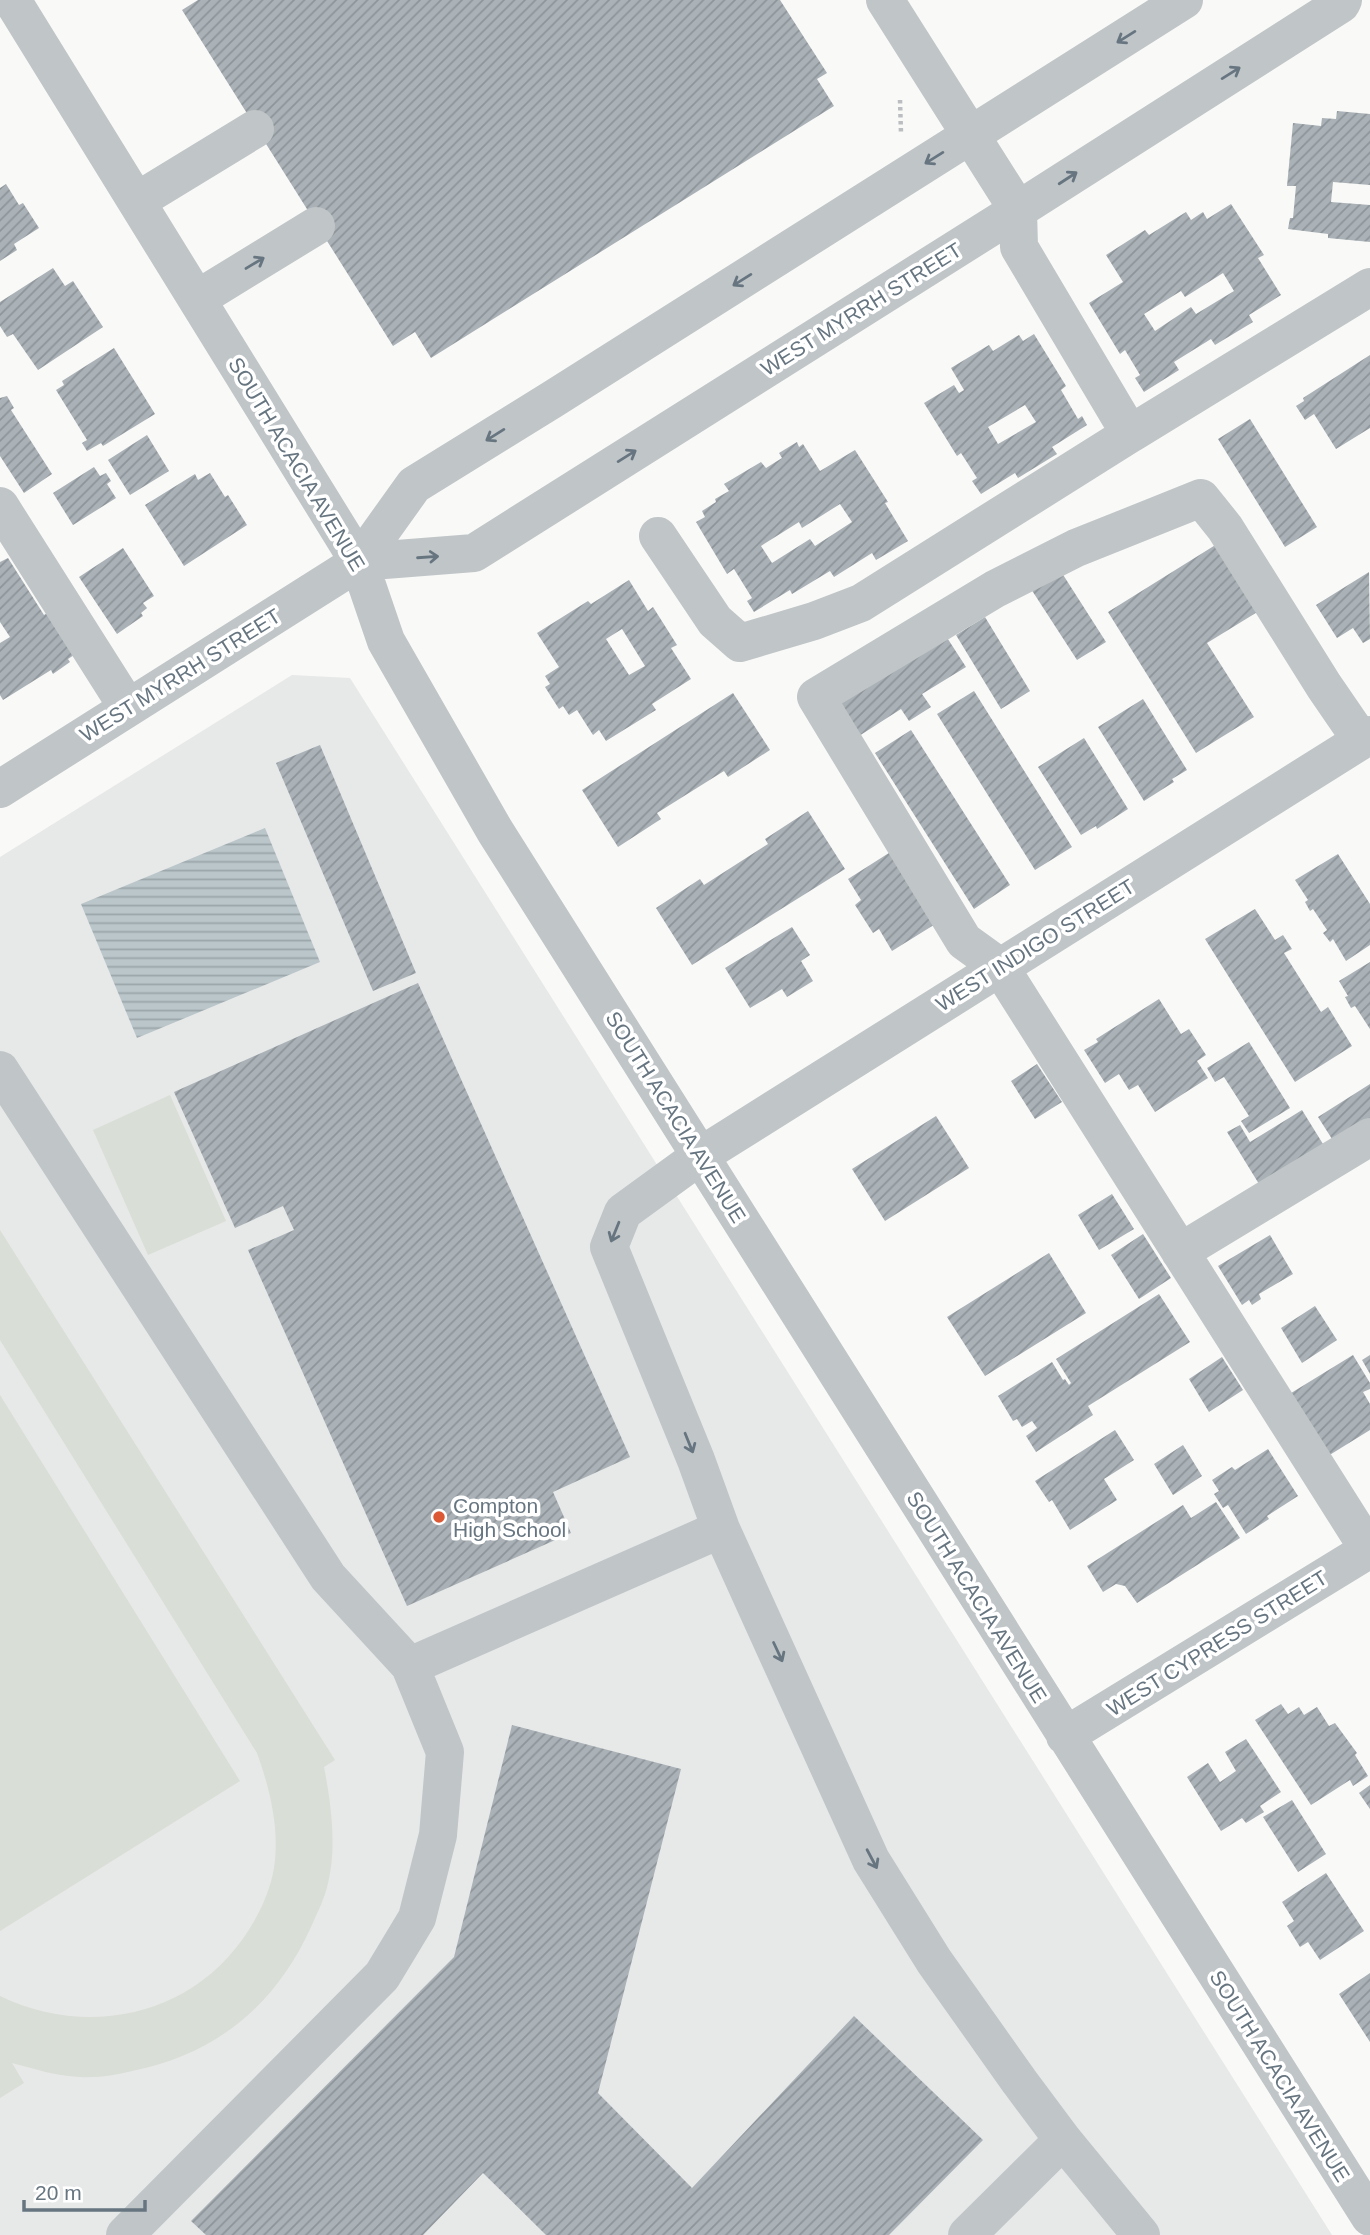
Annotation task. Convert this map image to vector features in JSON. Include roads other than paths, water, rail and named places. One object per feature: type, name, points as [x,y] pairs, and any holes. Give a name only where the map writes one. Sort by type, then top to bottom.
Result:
[{"type":"street","name":"SOUTH ACACIA AVENUE","points":[[12,0],[359,562],[386,641],[495,831],[1370,2217]]},
{"type":"street","points":[[885,0],[1018,210],[1019,247],[1130,434]]},
{"type":"street","name":"WEST MYRRH STREET","points":[[0,789],[359,562],[414,485],[1184,0]]},
{"type":"street","name":"WEST MYRRH STREET","points":[[359,562],[474,552],[1018,210],[1341,4],[1343,0]]},
{"type":"street","points":[[137,201],[255,129]]},
{"type":"street","points":[[198,299],[316,226]]},
{"type":"street","points":[[658,536],[715,621],[740,643],[814,621],[861,603],[1370,287]]},
{"type":"street","points":[[1366,738],[1324,686],[1226,528],[1201,498],[1076,548],[1007,583],[816,697],[964,941],[1000,967],[1370,1549]]},
{"type":"street","points":[[0,506],[128,708]]},
{"type":"street","name":"WEST INDIGO STREET","points":[[1141,2235],[1063,2140],[934,1961],[871,1860],[721,1529],[696,1460],[609,1247],[623,1212],[700,1156],[1366,738]]},
{"type":"street","points":[[0,1070],[328,1577],[410,1666],[445,1752],[438,1835],[417,1918],[382,1976],[125,2235]]},
{"type":"street","points":[[1180,1252],[1370,1137]]},
{"type":"street","points":[[410,1666],[721,1529]]},
{"type":"street","name":"WEST CYPRESS STREET","points":[[1065,1736],[1370,1549]]},
{"type":"street","points":[[967,2235],[1063,2140]]},
{"type":"place","name":"Compton High School","points":[[439,1517]]}]
